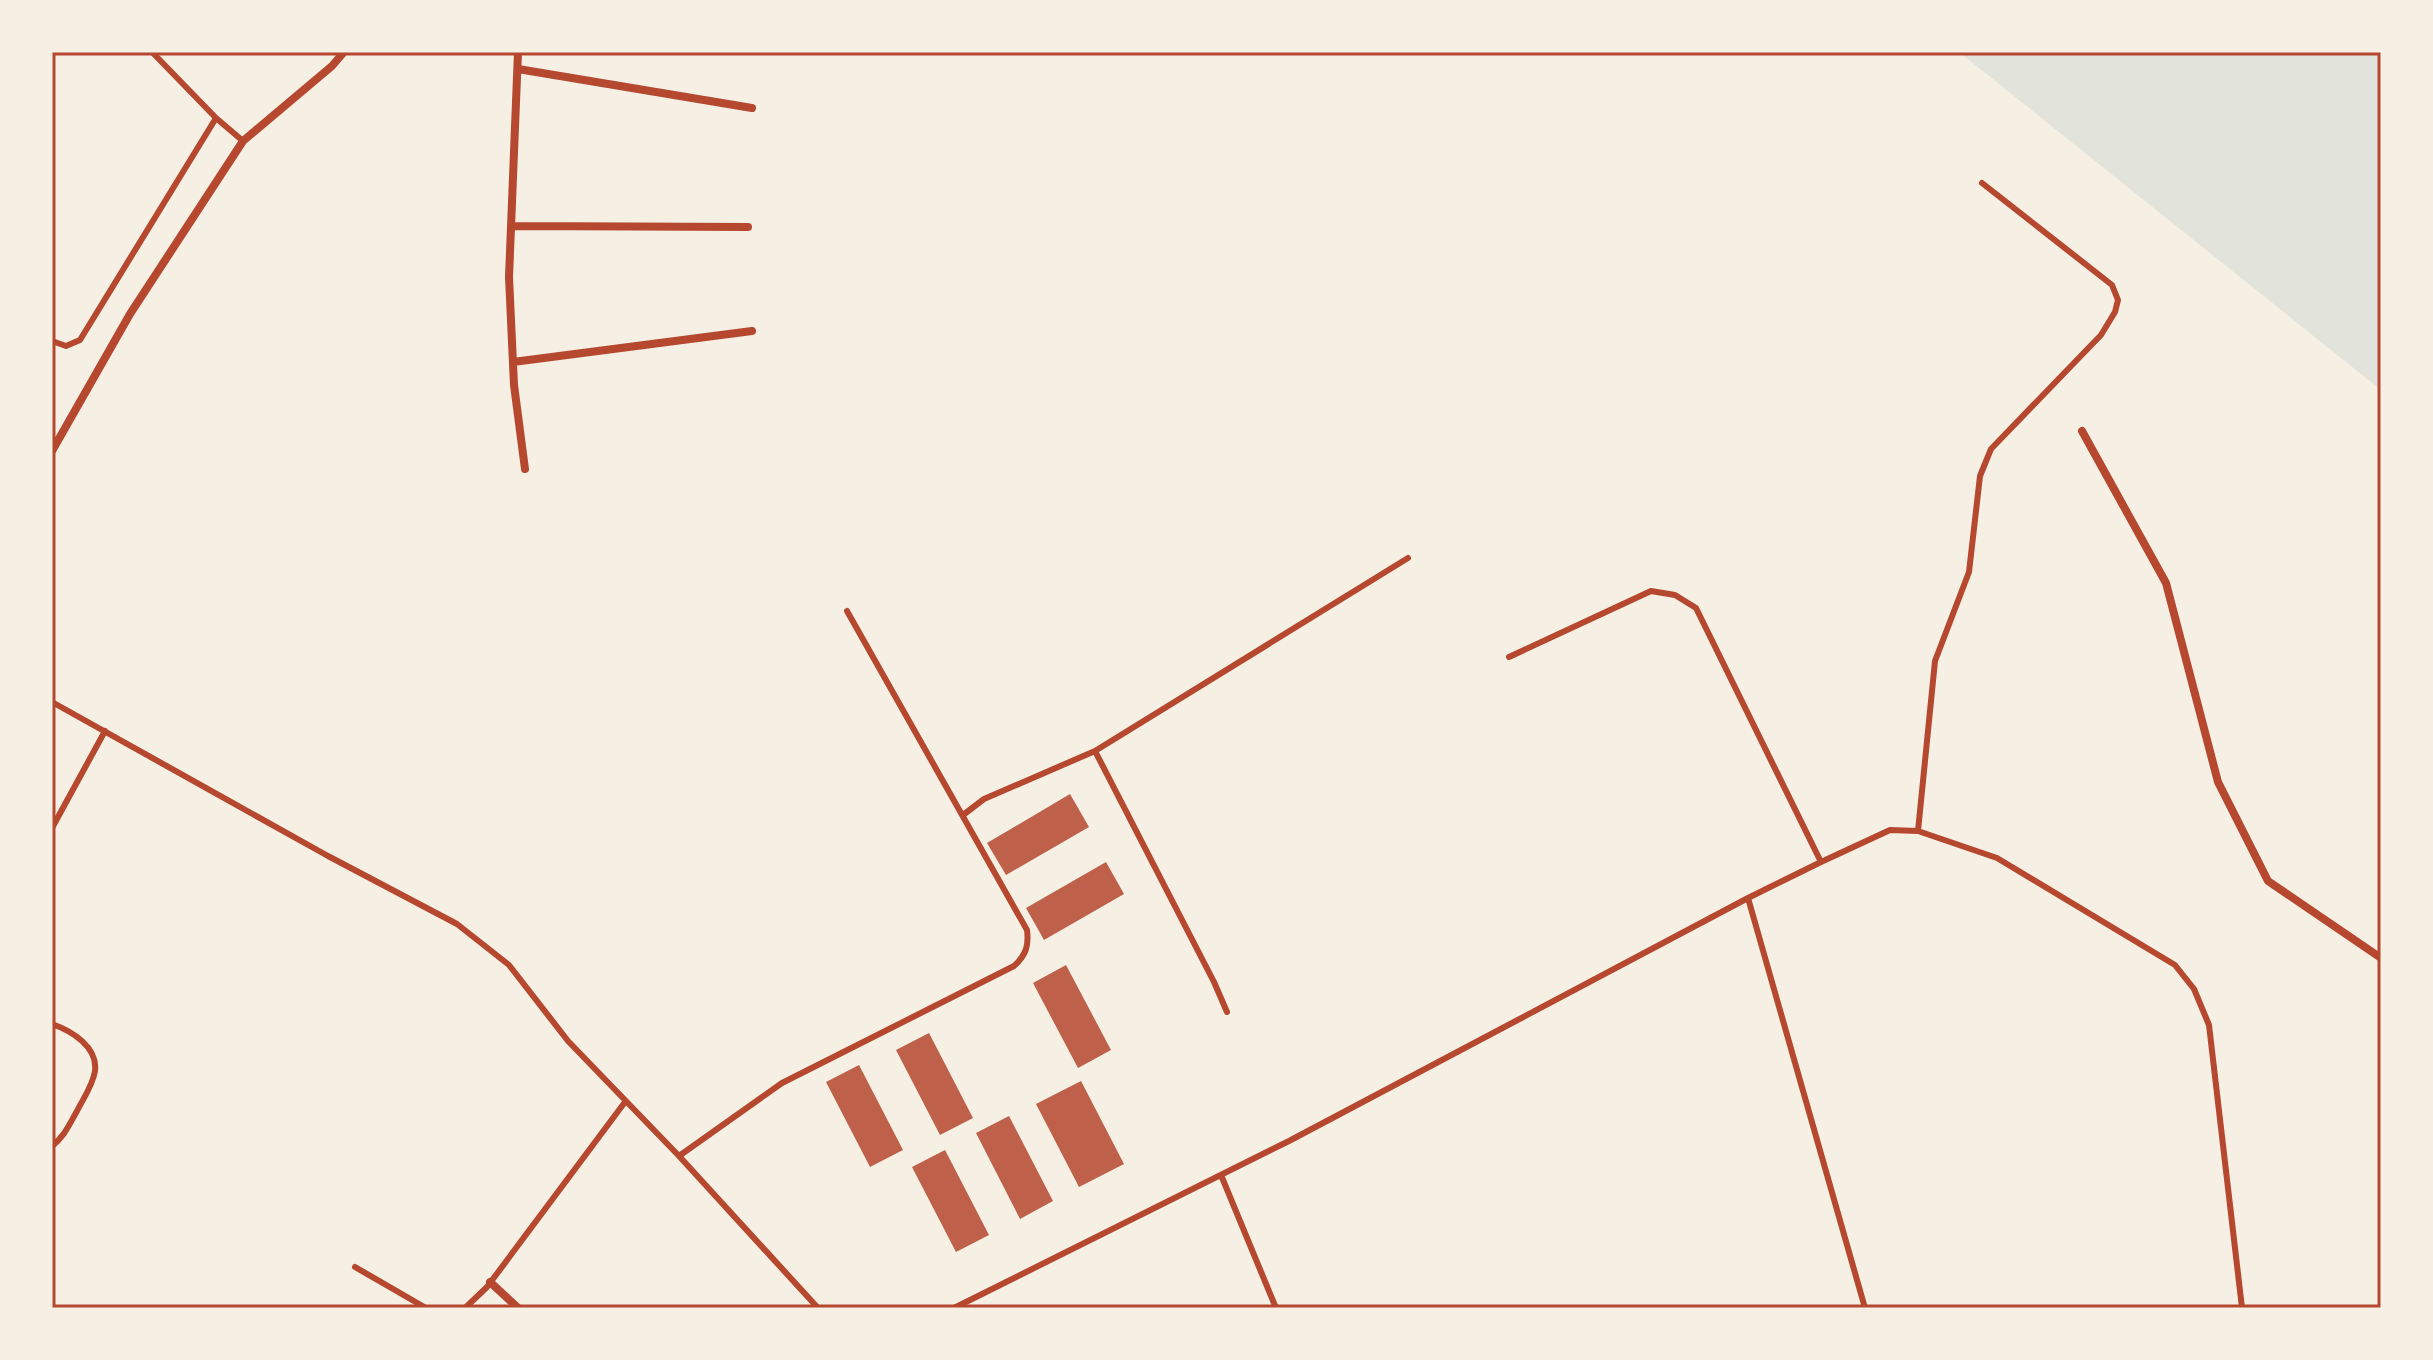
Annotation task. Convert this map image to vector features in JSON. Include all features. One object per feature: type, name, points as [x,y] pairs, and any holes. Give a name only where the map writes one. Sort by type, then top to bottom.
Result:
[{"type":"street","points":[[52,451],[130,314],[243,141],[332,66],[344,52]]},
{"type":"street","points":[[518,52],[509,277],[513,362],[525,469]]},
{"type":"street","points":[[518,69],[752,108]]},
{"type":"street","points":[[511,226],[748,227]]},
{"type":"street","points":[[513,362],[752,331]]},
{"type":"street","points":[[2082,431],[2166,583],[2218,782],[2268,881],[2381,958]]},
{"type":"street","points":[[490,1282],[518,1308]]},
{"type":"lane","points":[[152,52],[216,118],[243,141]]},
{"type":"lane","points":[[52,341],[66,346],[80,340],[216,118]]},
{"type":"lane","points":[[1918,831],[1935,661],[1969,572],[1980,476],[1991,449],[2101,335],[2115,312],[2118,300],[2112,285],[1982,183]]},
{"type":"lane","points":[[963,815],[984,799],[1095,751],[1408,558]]},
{"type":"lane","points":[[1509,657],[1651,591],[1675,595],[1696,608],[1821,862]]},
{"type":"lane","points":[[679,1156],[782,1083],[1014,966],[1022,959],[1028,944],[1027,930],[847,611]]},
{"type":"lane","points":[[52,702],[457,924],[509,965],[568,1041],[679,1156],[818,1308]]},
{"type":"lane","points":[[52,828],[105,731]]},
{"type":"lane","points":[[1095,751],[1227,1012]]},
{"type":"lane","points":[[954,1308],[1221,1175],[1748,898],[1890,830],[1918,831],[1997,858],[2175,965],[2194,989],[2209,1025],[2242,1308]]},
{"type":"lane","points":[[1748,898],[1865,1308]]},
{"type":"lane","points":[[52,1024],[76,1036],[89,1049],[95,1069],[90,1086],[62,1139],[52,1146]]},
{"type":"lane","points":[[465,1308],[490,1282],[625,1102]]},
{"type":"lane","points":[[1221,1175],[1276,1308]]},
{"type":"lane","points":[[355,1267],[426,1308]]},
{"type":"shaded area","points":[[1959,52],[2381,52],[2381,390]]},
{"type":"building","points":[[1070,794],[1089,827],[1006,875],[987,843]]},
{"type":"building","points":[[1106,862],[1124,894],[1044,940],[1026,908]]},
{"type":"building","points":[[1066,965],[1111,1050],[1078,1068],[1033,983]]},
{"type":"building","points":[[929,1033],[973,1118],[940,1135],[896,1050]]},
{"type":"building","points":[[859,1065],[903,1150],[870,1167],[826,1082]]},
{"type":"building","points":[[1081,1081],[1124,1164],[1079,1187],[1036,1104]]},
{"type":"building","points":[[1009,1116],[1053,1201],[1020,1219],[976,1133]]},
{"type":"building","points":[[945,1150],[989,1235],[956,1252],[912,1167]]}]
